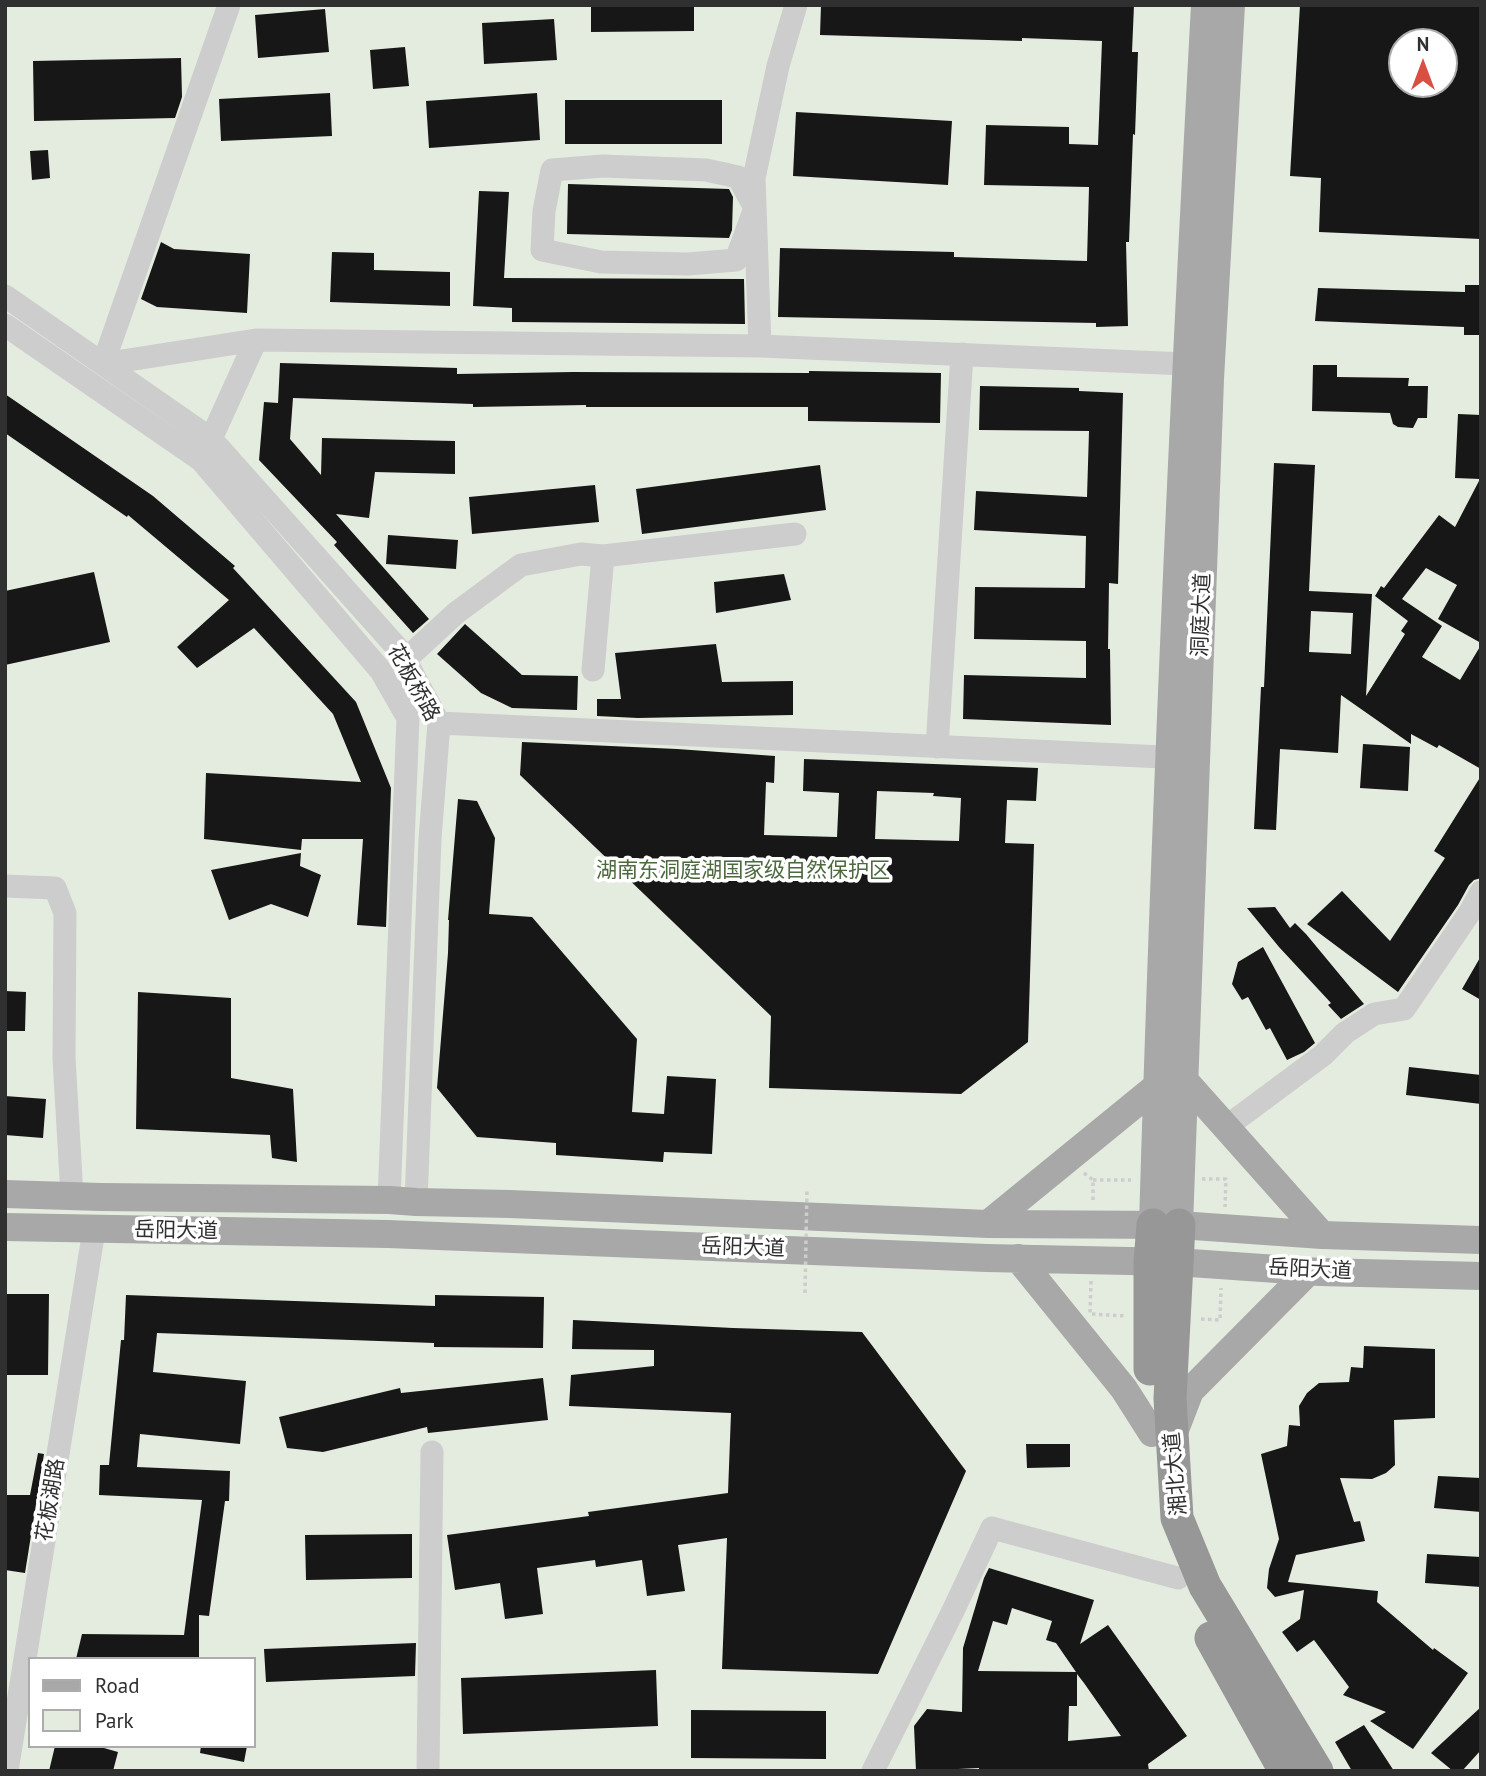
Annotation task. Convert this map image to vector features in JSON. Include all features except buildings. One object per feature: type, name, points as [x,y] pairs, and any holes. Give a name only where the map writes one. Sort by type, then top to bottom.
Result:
[{"type":"highway","name":"湘北大道","points":[[1166,1225],[1163,1262],[1170,1398],[1162,1435],[1157,1523],[1178,1578],[1285,1771]]},
{"type":"highway","name":"湘北大道","points":[[1162,1435],[1177,1518],[1205,1586],[1317,1771]]},
{"type":"main road","name":"洞庭大道","points":[[1166,1225],[1184,1080],[1186,364],[1205,5]]},
{"type":"main road","name":"洞庭大道","points":[[1166,1225],[1156,1087],[1210,379],[1231,5]]},
{"type":"main road","points":[[1184,1080],[1322,1235]]},
{"type":"main road","points":[[988,1224],[1156,1087]]},
{"type":"main road","name":"岳阳大道","points":[[5,1194],[510,1204],[988,1224],[1166,1225],[1322,1235],[1481,1240]]},
{"type":"main road","name":"岳阳大道","points":[[5,1227],[388,1234],[1481,1276]]},
{"type":"main road","points":[[1018,1258],[1162,1435],[1190,1391],[1310,1271]]},
{"type":"street","points":[[229,5],[103,364],[256,341],[760,346],[1186,364]]},
{"type":"street","points":[[760,346],[754,177],[778,66],[796,5]]},
{"type":"street","points":[[603,166],[706,170],[738,177],[755,208],[736,260],[688,264],[601,262],[542,250],[544,211],[552,170],[603,166]]},
{"type":"street","name":"花板桥路","points":[[5,296],[211,439],[401,652],[439,723],[403,1201]]},
{"type":"street","name":"花板桥路","points":[[5,325],[201,460],[381,671],[408,718],[403,1201]]},
{"type":"street","points":[[211,439],[256,341]]},
{"type":"street","points":[[937,747],[962,354]]},
{"type":"street","points":[[405,660],[456,613],[521,565],[581,554],[603,556],[795,534]]},
{"type":"street","points":[[593,670],[603,556]]},
{"type":"street","points":[[439,723],[1183,758]]},
{"type":"street","points":[[5,886],[55,888],[65,913],[64,1058],[72,1196]]},
{"type":"street","points":[[1226,1127],[1323,1055],[1345,1032],[1374,1014],[1404,1009],[1481,892]]},
{"type":"street","name":"花板湖路","points":[[7,1771],[94,1230]]},
{"type":"street","points":[[428,1771],[432,1452]]},
{"type":"street","points":[[873,1771],[992,1528],[1178,1578]]},
{"type":"path","points":[[805,1293],[807,1189]]},
{"type":"green space","name":"湖南东洞庭湖国家级自然保护区","points":[[5,5],[1481,5],[1481,1771],[5,1771]]}]
